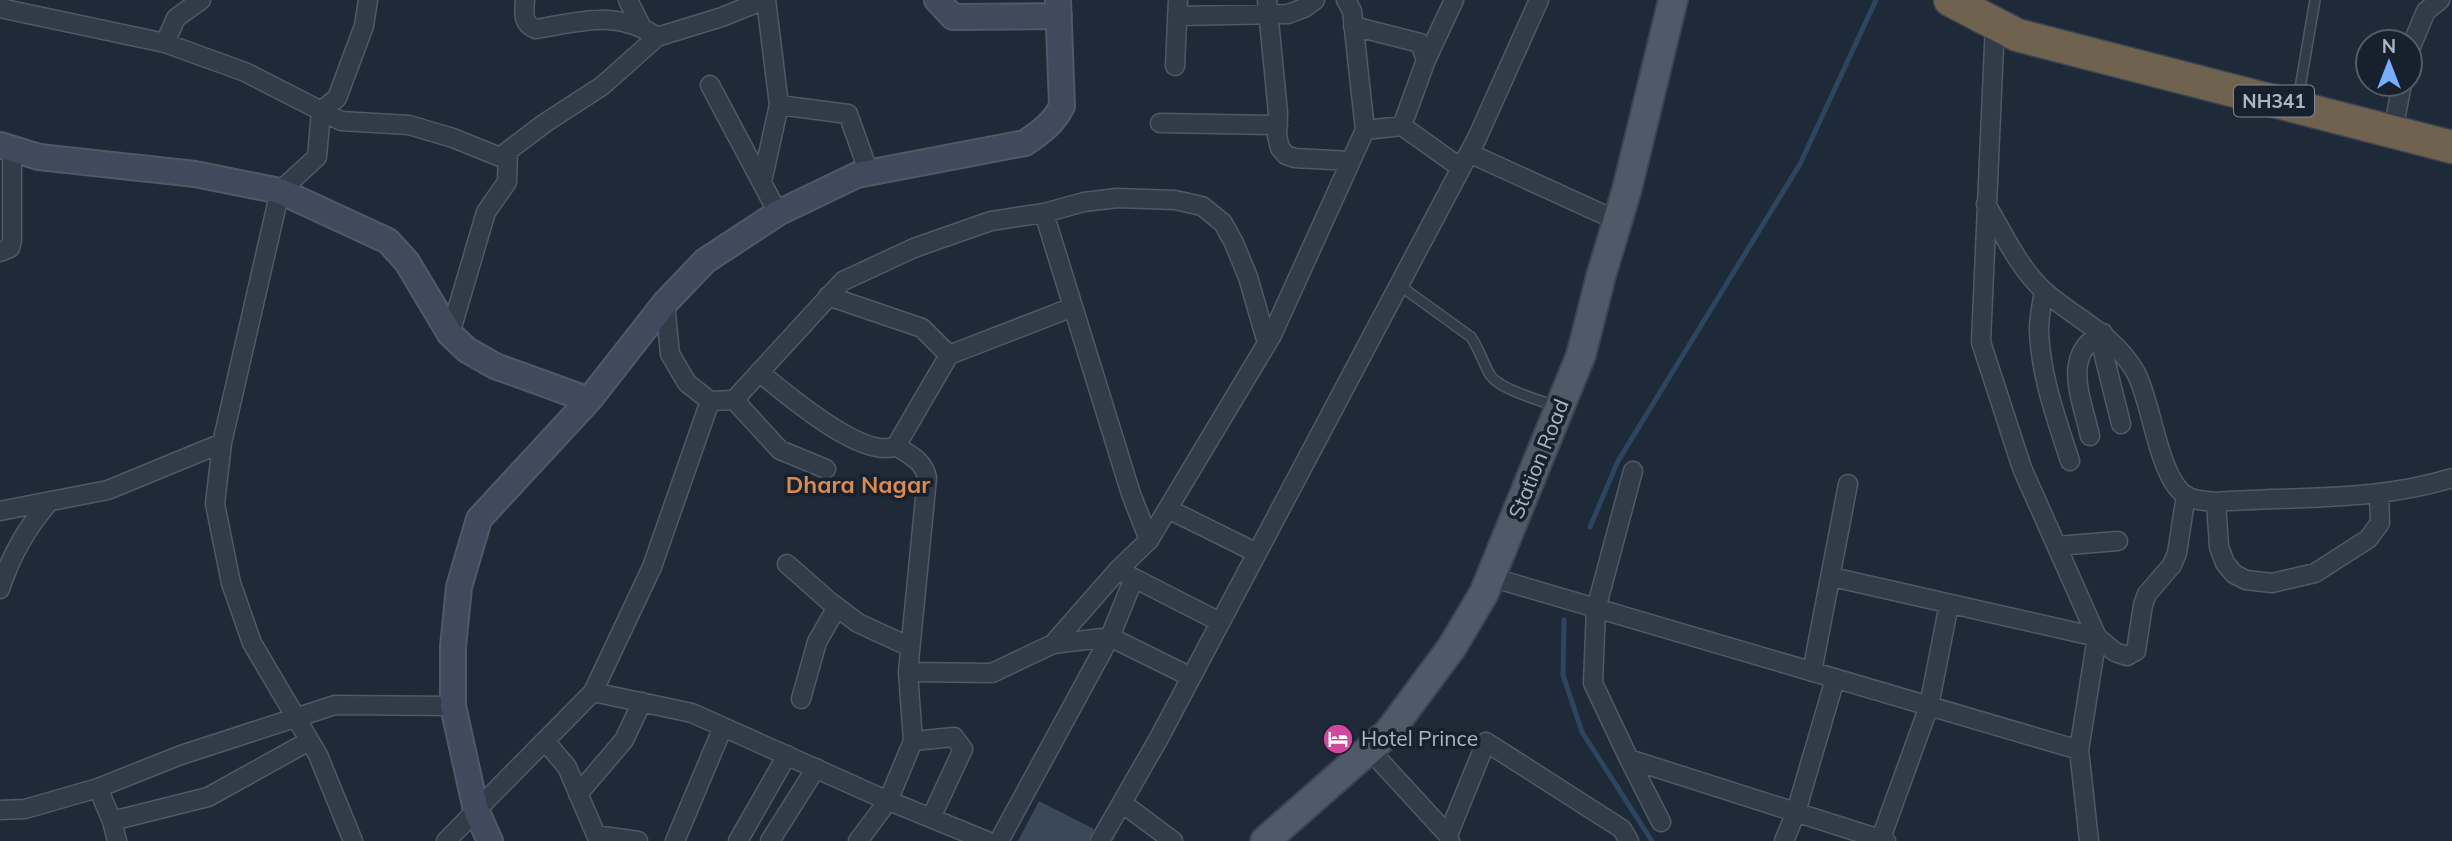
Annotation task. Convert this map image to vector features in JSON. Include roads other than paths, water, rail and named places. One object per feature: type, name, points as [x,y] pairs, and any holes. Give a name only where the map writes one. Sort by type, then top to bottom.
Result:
[{"type":"highway","name":"NH341","points":[[1950,0],[2017,34],[2452,147]]},
{"type":"highway","name":"NH341","points":[[1972,0],[2012,24],[2096,55]]},
{"type":"main road","name":"Station Road","points":[[1265,841],[1389,732],[1452,647],[1484,593],[1581,355],[1618,221],[1673,0]]},
{"type":"main road","name":"Station Road","points":[[1286,841],[1400,742],[1464,654],[1496,599],[1595,359],[1641,192],[1687,0]]},
{"type":"street","points":[[165,44],[176,18],[201,0]]},
{"type":"street","points":[[353,841],[318,755],[252,643],[231,583],[215,504],[222,443],[280,191],[317,157],[321,111],[337,98],[363,26],[368,0]]},
{"type":"street","points":[[525,0],[524,18],[530,27],[536,29],[586,20],[616,19],[641,26],[657,37]]},
{"type":"street","points":[[628,0],[641,26]]},
{"type":"street","points":[[0,8],[165,44],[245,72],[341,121],[409,125],[453,138],[500,157],[545,123],[602,86],[657,37],[737,5],[765,0],[779,105],[762,182]]},
{"type":"street","points":[[489,841],[476,810],[453,705],[453,648],[459,587],[479,519],[589,400],[665,303],[705,261],[778,213],[857,175],[1025,143],[1055,120],[1062,106],[1059,8],[953,17],[937,0]]},
{"type":"street","points":[[1175,65],[1177,8],[1268,8],[1288,14],[1315,0]]},
{"type":"street","points":[[1054,644],[1126,574],[1168,509],[1267,343],[1365,130],[1352,11],[1346,0]]},
{"type":"street","points":[[1402,126],[1426,60],[1454,0]]},
{"type":"street","points":[[1100,841],[1191,677],[1465,161],[1539,0]]},
{"type":"street","points":[[2419,28],[2426,11],[2440,0]]},
{"type":"street","points":[[1268,8],[1280,148],[1286,155],[1305,159],[1350,161]]},
{"type":"street","points":[[1995,23],[1981,342],[2022,468],[2097,637],[2079,750],[2089,841]]},
{"type":"street","points":[[1353,26],[1420,44],[1426,60]]},
{"type":"street","points":[[710,85],[778,213]]},
{"type":"street","points":[[2396,115],[2399,98]]},
{"type":"street","points":[[779,105],[848,114],[869,173]]},
{"type":"street","points":[[1160,123],[1278,125]]},
{"type":"street","points":[[1365,130],[1402,126],[1465,161],[1618,221]]},
{"type":"street","points":[[0,252],[10,248],[12,240],[6,147],[39,157],[195,174],[280,191],[388,242],[407,262],[450,334],[467,350],[495,366],[589,400]]},
{"type":"street","points":[[450,334],[486,212],[507,182],[508,150]]},
{"type":"street","points":[[665,303],[670,354],[687,383],[710,401],[734,400],[843,281],[914,248],[991,221],[1044,213],[1084,202],[1117,198],[1175,200],[1202,206],[1223,223],[1248,277],[1267,343]]},
{"type":"street","points":[[1986,204],[2023,268],[2044,291],[2123,354],[2137,375],[2169,474],[2186,495],[2198,500],[2216,502],[2314,499],[2379,494],[2428,486],[2452,478]]},
{"type":"street","points":[[1044,213],[1130,494],[1149,540]]},
{"type":"street","points":[[2044,291],[2039,326],[2041,353],[2046,380],[2070,461]]},
{"type":"street","points":[[828,296],[922,328],[949,355]]},
{"type":"street","points":[[896,446],[949,355],[1073,307]]},
{"type":"street","points":[[2101,334],[2121,424]]},
{"type":"street","points":[[2090,436],[2078,380],[2077,359],[2089,341],[2101,334]]},
{"type":"street","points":[[759,372],[818,419],[857,441],[880,448],[896,446],[918,460],[926,471],[908,672],[913,741],[888,801],[858,841]]},
{"type":"street","points":[[734,400],[780,450],[826,469]]},
{"type":"street","points":[[446,841],[593,692],[652,567],[710,401]]},
{"type":"street","points":[[0,511],[108,490],[222,443]]},
{"type":"street","points":[[1633,471],[1596,609],[1593,683],[1661,822]]},
{"type":"street","points":[[1812,672],[1848,484]]},
{"type":"street","points":[[2216,502],[2219,547],[2225,563],[2234,574],[2246,580],[2272,583],[2315,573],[2368,539],[2380,523],[2379,494]]},
{"type":"street","points":[[1832,577],[2097,637],[2122,656],[2127,656],[2136,651],[2147,594],[2172,565],[2186,495]]},
{"type":"street","points":[[0,589],[17,545],[30,523],[50,501]]},
{"type":"street","points":[[1168,509],[1257,553]]},
{"type":"street","points":[[2057,546],[2118,541]]},
{"type":"street","points":[[787,564],[858,623],[910,647]]},
{"type":"street","points":[[1126,574],[1220,622]]},
{"type":"street","points":[[999,841],[1110,637],[1126,574]]},
{"type":"street","points":[[1504,581],[2079,750]]},
{"type":"street","points":[[1629,759],[1882,840],[1928,706],[1950,604]]},
{"type":"street","points":[[801,699],[817,642],[837,607]]},
{"type":"street","points":[[908,672],[992,673],[1054,644],[1110,637],[1191,677]]},
{"type":"street","points":[[1784,841],[1796,812],[1835,679]]},
{"type":"street","points":[[593,692],[692,713],[888,801],[987,841]]},
{"type":"street","points":[[579,794],[624,740],[642,702]]},
{"type":"street","points":[[0,810],[25,809],[97,788],[181,755],[335,705],[453,705]]},
{"type":"street","points":[[675,841],[723,727]]},
{"type":"street","points":[[913,741],[954,737],[962,749],[931,818]]},
{"type":"street","points":[[111,821],[208,797],[309,741]]},
{"type":"street","points":[[545,741],[567,767],[596,835],[638,841]]},
{"type":"street","points":[[1378,760],[1449,838],[1486,742],[1622,829],[1629,841]]},
{"type":"street","points":[[738,841],[787,755]]},
{"type":"street","points":[[769,841],[816,768]]},
{"type":"street","points":[[97,788],[117,841]]},
{"type":"street","points":[[1122,803],[1173,841]]},
{"type":"lane","points":[[2300,89],[2315,0]]},
{"type":"lane","points":[[1399,285],[1471,337],[1488,372],[1496,381],[1549,404]]},
{"type":"waterway","points":[[1590,527],[1618,461],[1800,164],[1876,0]]},
{"type":"waterway","points":[[1564,620],[1563,675],[1582,732],[1652,841]]},
{"type":"place","name":"Hotel Prince","points":[[1338,739]]},
{"type":"district","name":"Dhara Nagar","points":[[858,485]]}]
